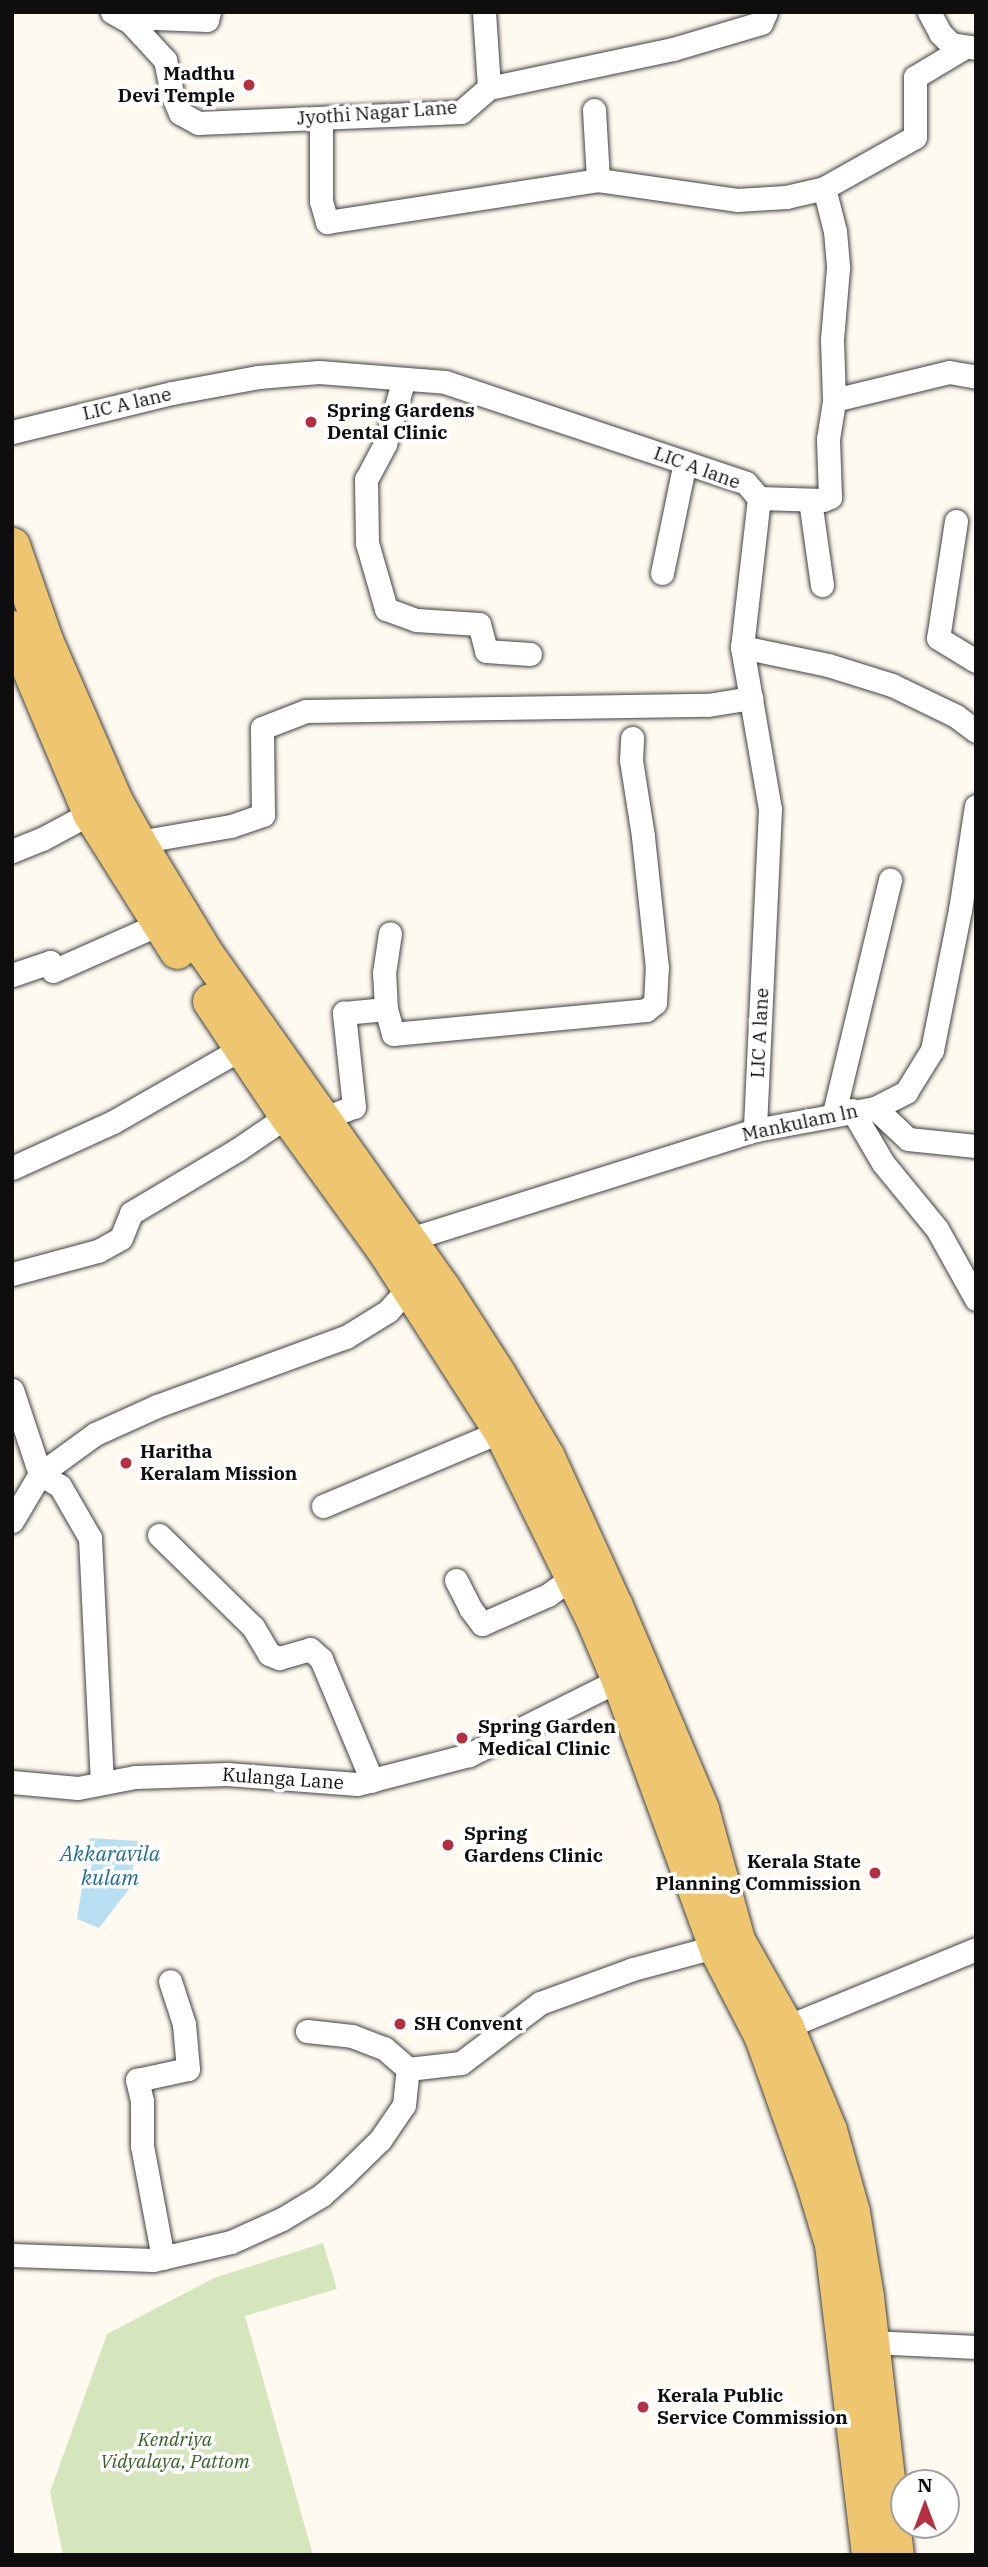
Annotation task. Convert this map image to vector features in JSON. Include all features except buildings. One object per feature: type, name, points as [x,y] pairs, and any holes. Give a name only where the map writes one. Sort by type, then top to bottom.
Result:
[{"type":"main road","points":[[12,545],[102,807],[138,842],[204,951],[322,1119],[395,1244],[409,1288],[501,1431],[573,1577],[619,1680],[727,1944],[813,2181],[832,2244],[869,2555]]},
{"type":"main road","points":[[15,647],[102,807],[159,924],[287,1116],[395,1244],[498,1374],[547,1457],[615,1606],[701,1809],[727,1944],[786,2027],[829,2130],[852,2212],[871,2342],[896,2555]]},
{"type":"street","points":[[121,17],[207,20],[209,12]]},
{"type":"street","points":[[484,12],[489,88]]},
{"type":"street","name":"Jyothi Nagar Lane","points":[[121,17],[165,60],[172,94],[180,113],[198,123],[461,112],[489,88],[673,49],[761,23],[766,12]]},
{"type":"street","points":[[929,12],[940,33],[951,44],[970,48]]},
{"type":"street","points":[[321,118],[321,201],[327,222],[598,180],[737,200],[786,197],[824,188],[915,137],[915,77],[970,48]]},
{"type":"street","points":[[593,110],[598,180]]},
{"type":"street","points":[[759,498],[810,500],[830,497],[828,439],[834,400],[832,340],[838,268],[835,231],[824,188]]},
{"type":"street","name":"LIC A lane","points":[[12,432],[172,393],[258,377],[319,372],[445,382],[746,483],[759,498],[741,647],[770,809],[755,1130]]},
{"type":"street","points":[[834,400],[949,372],[976,377]]},
{"type":"street","points":[[404,379],[385,444],[366,478],[367,543],[386,609],[416,620],[479,624],[486,651],[530,654]]},
{"type":"street","points":[[662,573],[685,463]]},
{"type":"street","points":[[810,500],[822,585]]},
{"type":"street","points":[[956,522],[938,638],[976,661]]},
{"type":"street","points":[[741,647],[828,665],[892,685],[931,703],[976,731]]},
{"type":"street","points":[[138,842],[231,825],[263,815],[262,728],[306,711],[708,705],[751,698]]},
{"type":"street","points":[[390,933],[384,973],[386,1009],[393,1034],[646,1010],[655,1003],[657,968],[643,836],[631,760],[632,737]]},
{"type":"street","name":"Mankulam ln","points":[[395,1244],[755,1130],[854,1110],[906,1092],[932,1050],[958,921],[976,806]]},
{"type":"street","points":[[12,851],[42,839],[102,807]]},
{"type":"street","points":[[890,880],[854,1110],[883,1163],[937,1229],[976,1299]]},
{"type":"street","points":[[12,975],[50,962],[53,971],[159,924]]},
{"type":"street","points":[[322,1119],[354,1107],[344,1013],[386,1009]]},
{"type":"street","points":[[12,1168],[113,1122],[242,1048]]},
{"type":"street","points":[[854,1110],[908,1139],[976,1146]]},
{"type":"street","points":[[12,1274],[98,1251],[121,1238],[131,1213],[145,1208],[287,1116]]},
{"type":"street","points":[[12,1491],[38,1468],[95,1434],[191,1392],[346,1337],[388,1311],[409,1288]]},
{"type":"street","points":[[12,1390],[38,1468],[60,1486],[90,1538],[102,1781]]},
{"type":"street","points":[[323,1506],[501,1431]]},
{"type":"street","points":[[12,1521],[38,1468]]},
{"type":"street","points":[[159,1535],[253,1627],[269,1654],[279,1658],[310,1649],[321,1660],[372,1781]]},
{"type":"street","points":[[456,1580],[470,1608],[482,1623],[548,1595],[573,1577]]},
{"type":"street","name":"Kulanga Lane","points":[[12,1782],[78,1788],[102,1781],[227,1774],[329,1783],[372,1781],[469,1755],[619,1680]]},
{"type":"street","points":[[307,2031],[352,2036],[384,2048],[408,2069],[461,2063],[540,2003],[633,1969],[727,1944]]},
{"type":"street","points":[[786,2027],[976,1949]]},
{"type":"street","points":[[163,2258],[142,2147],[142,2101],[137,2080],[188,2069],[184,2024],[170,1981]]},
{"type":"street","points":[[12,2255],[163,2258],[231,2242],[282,2220],[322,2195],[380,2140],[404,2105],[408,2069]]},
{"type":"street","points":[[871,2342],[976,2347]]},
{"type":"green space","name":"Kendriya Vidyalaya, Pattom","points":[[323,2243],[337,2289],[245,2316],[313,2555],[63,2555],[50,2492],[107,2334],[214,2278]]},
{"type":"water","name":"Akkaravila kulam","points":[[90,1838],[138,1841],[129,1889],[99,1928],[77,1919]]},
{"type":"place","name":"Madthu Devi Temple","points":[[249,85]]},
{"type":"place","name":"Spring Gardens Dental Clinic","points":[[311,422]]},
{"type":"place","name":"Haritha Keralam Mission","points":[[126,1463]]},
{"type":"place","name":"Spring Garden Medical Clinic","points":[[462,1738]]},
{"type":"place","name":"Spring Gardens Clinic","points":[[448,1845]]},
{"type":"place","name":"Kerala State Planning Commission","points":[[875,1873]]},
{"type":"place","name":"SH Convent","points":[[400,2024]]},
{"type":"place","name":"Kerala Public Service Commission","points":[[643,2407]]}]
